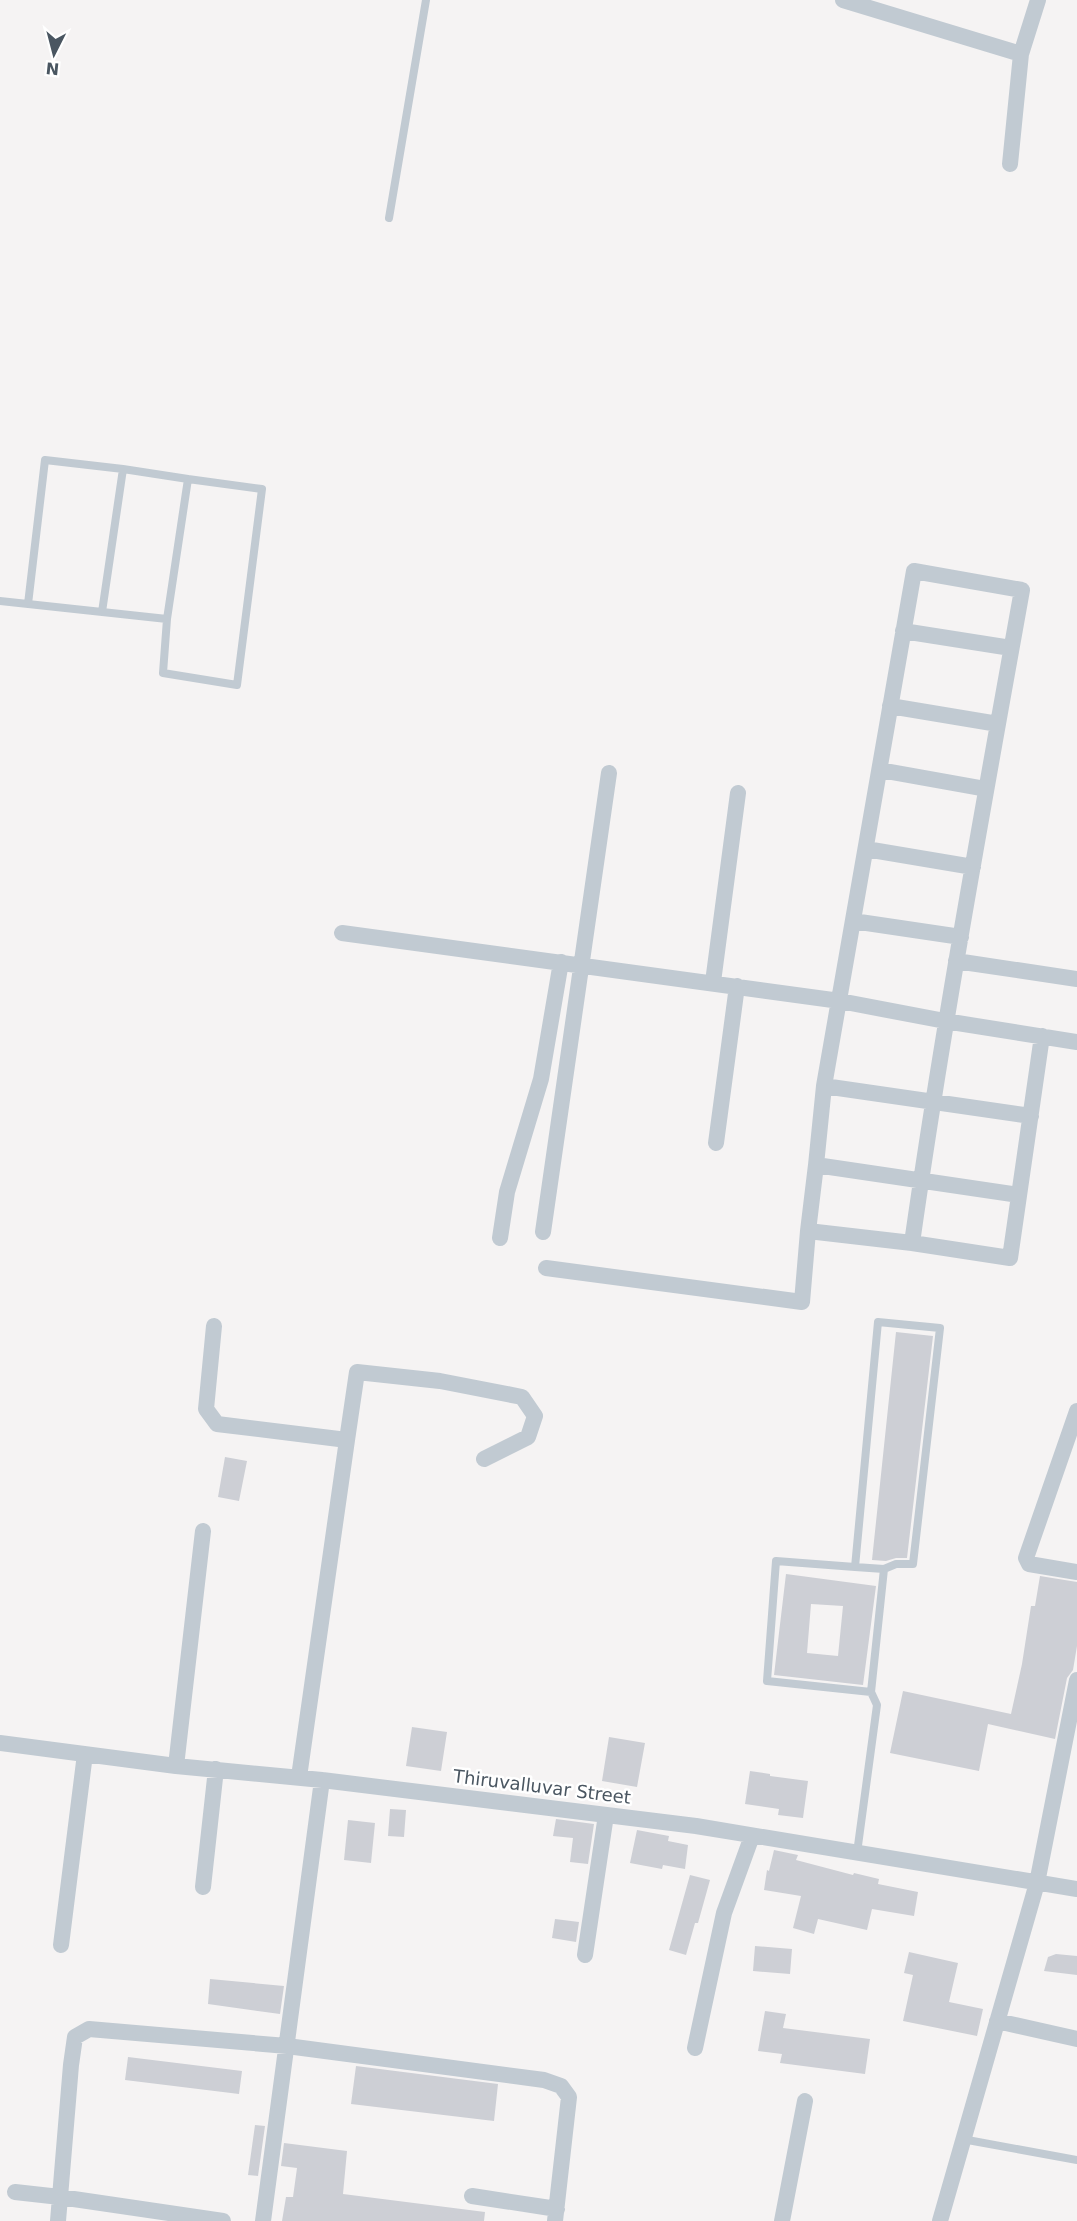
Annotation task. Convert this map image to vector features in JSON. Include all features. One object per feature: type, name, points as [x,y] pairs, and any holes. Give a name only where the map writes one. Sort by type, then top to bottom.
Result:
[{"type":"street","points":[[843,0],[1021,54]]},
{"type":"street","points":[[1010,164],[1021,54],[1038,0]]},
{"type":"street","points":[[546,1268],[802,1302],[824,1086],[914,571],[1022,590],[945,1021],[912,1243]]},
{"type":"street","points":[[903,631],[1011,648]]},
{"type":"street","points":[[890,706],[998,724]]},
{"type":"street","points":[[880,770],[986,789]]},
{"type":"street","points":[[543,1232],[609,773]]},
{"type":"street","points":[[713,982],[738,793]]},
{"type":"street","points":[[866,849],[973,867]]},
{"type":"street","points":[[853,921],[960,937]]},
{"type":"street","points":[[342,933],[713,982],[840,1001],[945,1021],[1077,1042]]},
{"type":"street","points":[[956,961],[1077,979]]},
{"type":"street","points":[[500,1238],[507,1192],[541,1079],[561,962]]},
{"type":"street","points":[[716,1143],[737,986]]},
{"type":"street","points":[[808,1231],[912,1243],[1010,1258],[1042,1036]]},
{"type":"street","points":[[824,1086],[1031,1116]]},
{"type":"street","points":[[816,1164],[1019,1195]]},
{"type":"street","points":[[214,1326],[206,1409],[217,1424],[347,1440]]},
{"type":"street","points":[[299,1777],[357,1372],[440,1381],[522,1397],[535,1416],[528,1437],[484,1459]]},
{"type":"street","points":[[1077,1411],[1026,1558],[1029,1564],[1077,1572]]},
{"type":"street","points":[[176,1766],[203,1531]]},
{"type":"street","points":[[940,2221],[1037,1883],[1077,1680]]},
{"type":"street","name":"Thiruvalluvar Street","points":[[0,1743],[176,1766],[299,1777],[606,1815],[752,1836],[1077,1889]]},
{"type":"street","points":[[61,1945],[85,1754]]},
{"type":"street","points":[[203,1887],[216,1769]]},
{"type":"street","points":[[263,2221],[322,1780]]},
{"type":"street","points":[[585,1956],[606,1815]]},
{"type":"street","points":[[695,2048],[724,1913],[752,1836]]},
{"type":"street","points":[[997,2021],[1077,2039]]},
{"type":"street","points":[[58,2221],[75,2037],[89,2029],[287,2046],[544,2080],[561,2086],[569,2097],[556,2215],[472,2196]]},
{"type":"street","points":[[782,2221],[805,2101]]},
{"type":"street","points":[[15,2192],[219,2220]]},
{"type":"lane","points":[[389,218],[426,0]]},
{"type":"lane","points":[[28,604],[45,460],[123,469],[262,489],[237,686],[163,673],[167,619],[188,479]]},
{"type":"lane","points":[[102,612],[123,469]]},
{"type":"lane","points":[[0,601],[167,619]]},
{"type":"lane","points":[[855,1567],[878,1322],[940,1328],[913,1564],[896,1564],[884,1569],[855,1567],[776,1561],[767,1681],[871,1692]]},
{"type":"lane","points":[[857,1853],[877,1705],[871,1692],[884,1569]]},
{"type":"lane","points":[[962,2139],[1077,2160]]},
{"type":"building","points":[[896,1332],[933,1336],[907,1558],[872,1560]]},
{"type":"building","points":[[225,1457],[247,1461],[239,1501],[218,1497]]},
{"type":"building","points":[[786,1574],[876,1586],[863,1685],[774,1675]],"holes":[[[811,1604],[843,1606],[838,1656],[807,1653]]]},
{"type":"building","points":[[1040,1576],[1077,1582],[1077,1646],[1073,1670],[1067,1678],[1055,1739],[988,1724],[979,1771],[890,1753],[903,1691],[1011,1714],[1031,1606],[1035,1606]]},
{"type":"building","points":[[412,1727],[447,1732],[441,1771],[406,1766]]},
{"type":"building","points":[[609,1737],[645,1743],[637,1787],[602,1781]]},
{"type":"building","points":[[750,1771],[808,1781],[803,1818],[778,1815],[779,1809],[745,1804]]},
{"type":"building","points":[[390,1809],[406,1810],[404,1837],[388,1836]]},
{"type":"building","points":[[556,1819],[594,1824],[588,1864],[570,1862],[573,1838],[553,1836]]},
{"type":"building","points":[[348,1820],[375,1823],[371,1863],[344,1860]]},
{"type":"building","points":[[637,1830],[669,1836],[668,1841],[688,1845],[685,1869],[663,1865],[662,1869],[630,1863]]},
{"type":"building","points":[[774,1850],[798,1855],[796,1860],[853,1875],[854,1873],[879,1879],[878,1884],[918,1892],[914,1916],[872,1909],[867,1930],[818,1919],[814,1934],[793,1928],[801,1896],[764,1890],[767,1870],[769,1871]]},
{"type":"building","points":[[690,1875],[710,1880],[686,1955],[669,1950]]},
{"type":"building","points":[[555,1919],[579,1922],[576,1942],[552,1938]]},
{"type":"building","points":[[755,1946],[792,1949],[790,1974],[753,1971]]},
{"type":"building","points":[[909,1952],[958,1963],[949,2002],[983,2009],[977,2036],[903,2021],[913,1975],[904,1973]]},
{"type":"building","points":[[1056,1954],[1077,1956],[1077,1975],[1044,1971],[1048,1957]]},
{"type":"building","points":[[210,1979],[284,1986],[280,2014],[208,2004]]},
{"type":"building","points":[[765,2011],[786,2014],[783,2028],[870,2039],[865,2074],[780,2063],[782,2054],[758,2051]]},
{"type":"building","points":[[128,2057],[242,2071],[239,2094],[125,2080]]},
{"type":"building","points":[[356,2066],[498,2084],[494,2121],[351,2104]]},
{"type":"building","points":[[255,2125],[265,2126],[258,2176],[248,2175]]},
{"type":"building","points":[[284,2143],[347,2151],[343,2194],[485,2212],[484,2221],[282,2221],[286,2197],[293,2197],[297,2168],[281,2166]]}]
